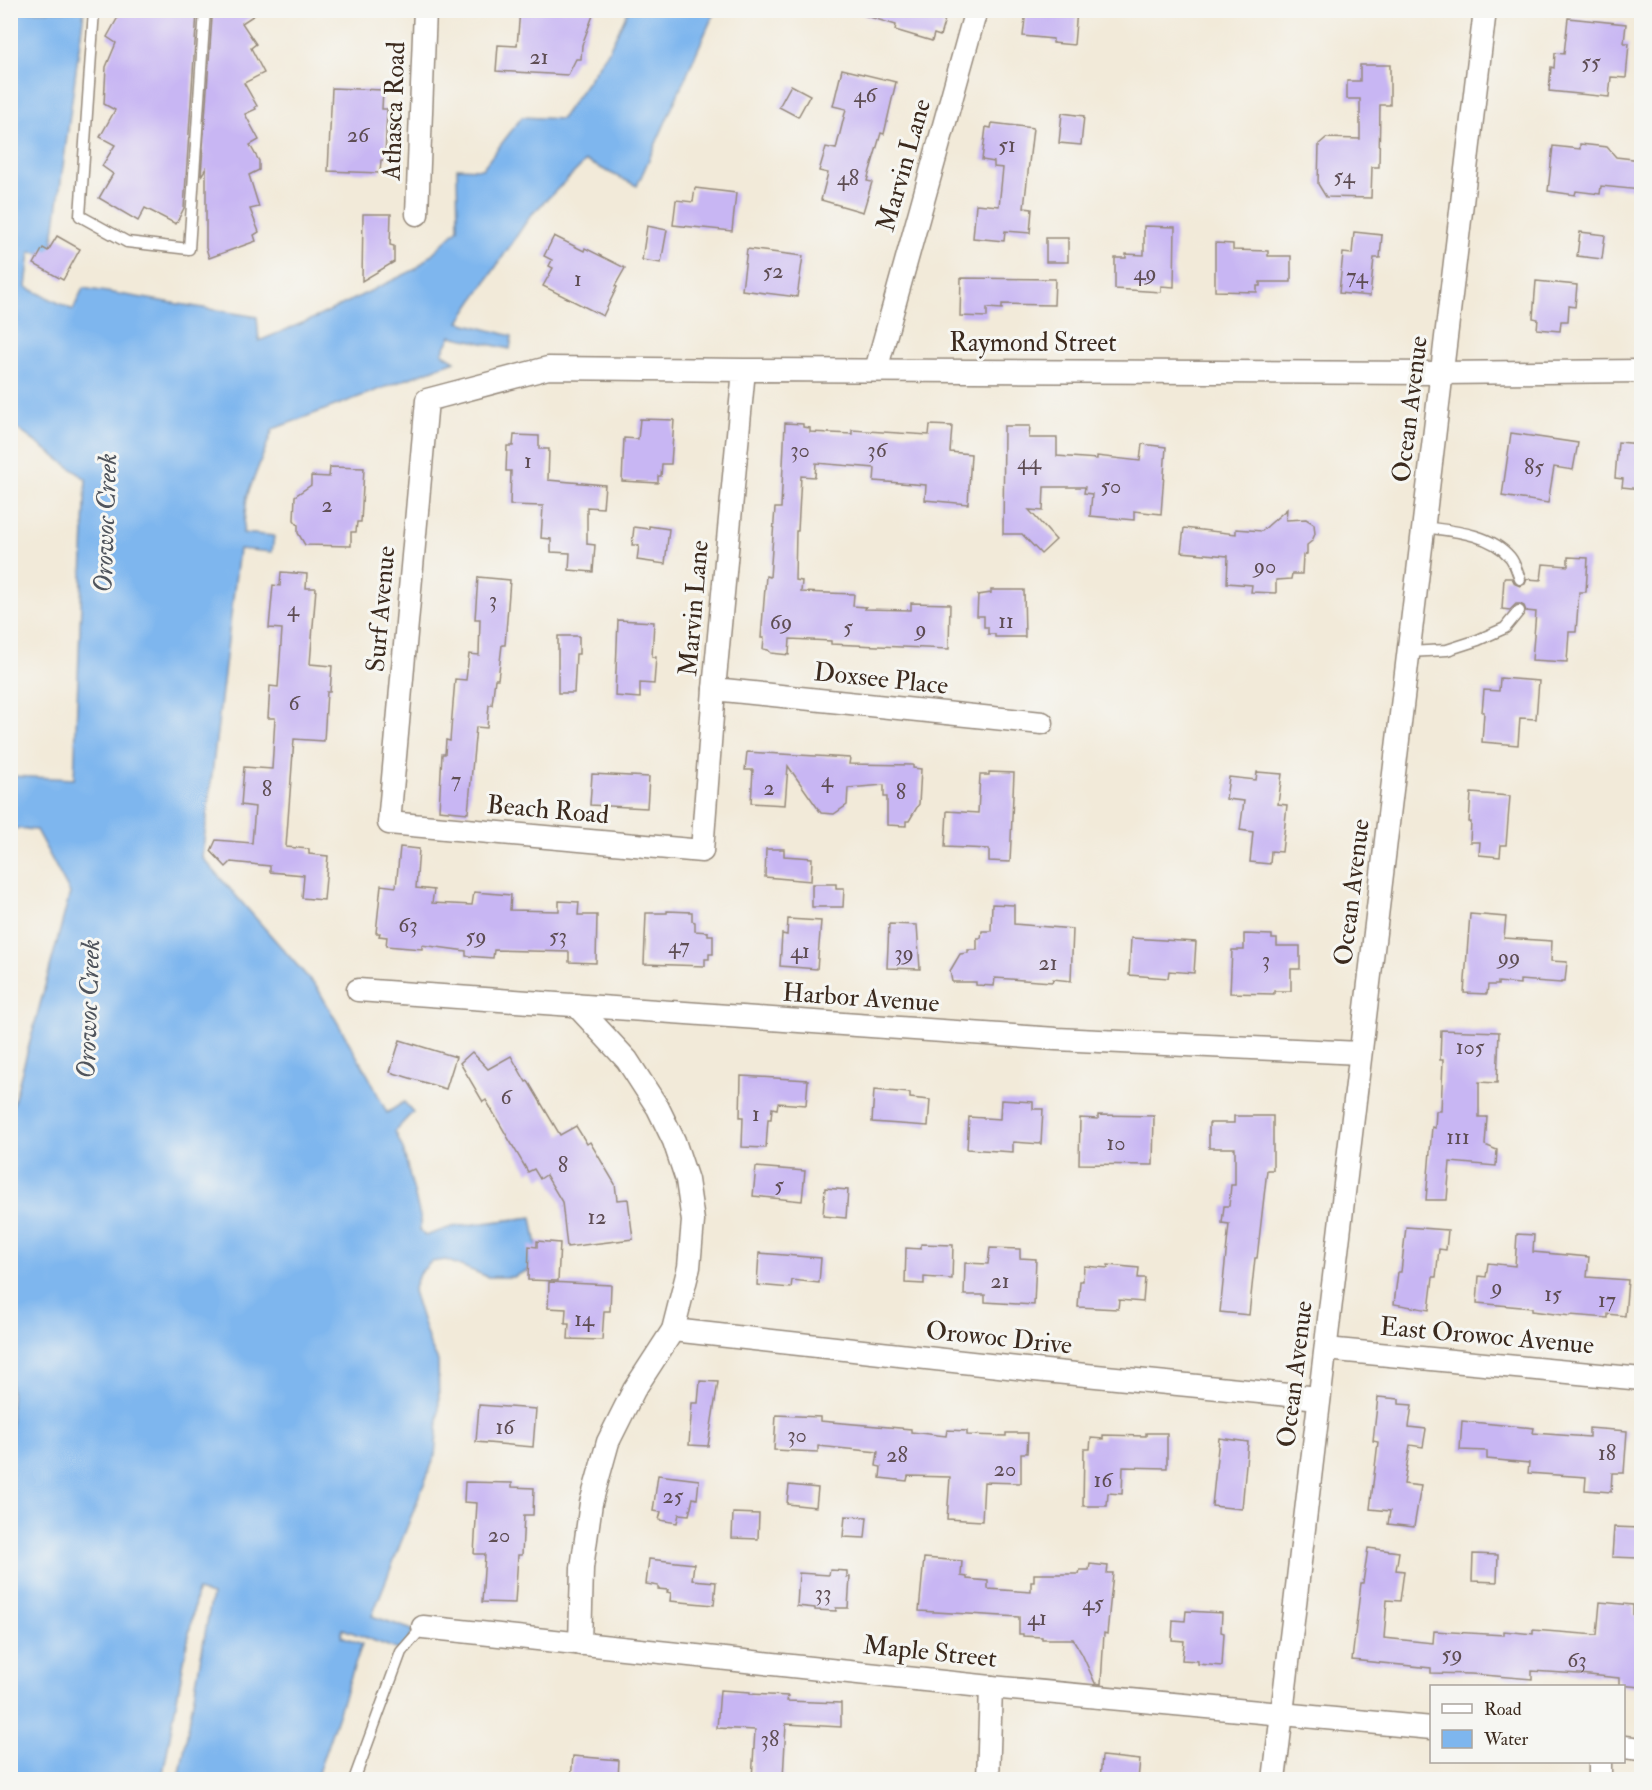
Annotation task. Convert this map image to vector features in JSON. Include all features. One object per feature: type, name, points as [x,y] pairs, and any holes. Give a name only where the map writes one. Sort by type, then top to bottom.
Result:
[{"type":"street","name":"Athasca Road","points":[[417,214],[425,10]]},
{"type":"street","name":"Marvin Lane","points":[[876,370],[976,10]]},
{"type":"street","name":"Ocean Avenue","points":[[1274,1779],[1485,10]]},
{"type":"street","name":"Raymond Street","points":[[427,400],[548,368],[1442,373],[1641,371]]},
{"type":"street","name":"Marvin Lane","points":[[702,851],[714,689],[744,370]]},
{"type":"street","name":"Surf Avenue","points":[[389,823],[427,400]]},
{"type":"street","name":"Doxsee Place","points":[[714,689],[1042,723]]},
{"type":"street","name":"Beach Road","points":[[389,823],[702,851]]},
{"type":"street","name":"Harbor Avenue","points":[[358,990],[1056,1039],[1360,1053]]},
{"type":"street","points":[[576,1005],[627,1060],[658,1108],[674,1141],[687,1180],[693,1221],[689,1267],[673,1330],[634,1390],[608,1442],[591,1503],[582,1568],[580,1644]]},
{"type":"street","name":"Orowoc Drive","points":[[673,1330],[1023,1369],[1319,1398]]},
{"type":"street","name":"East Orowoc Avenue","points":[[1326,1349],[1641,1379]]},
{"type":"street","name":"Maple Street","points":[[423,1627],[991,1686],[1430,1728]]},
{"type":"street","points":[[988,1779],[991,1686]]},
{"type":"street","points":[[1625,1747],[1641,1749]]},
{"type":"street","points":[[1600,1763],[1600,1779]]},
{"type":"lane","points":[[94,10],[80,216],[128,242],[189,249],[205,10]]},
{"type":"lane","points":[[1424,527],[1470,534],[1490,541],[1511,558],[1520,579]]},
{"type":"lane","points":[[1408,652],[1446,650],[1478,640],[1505,628],[1519,611]]},
{"type":"lane","points":[[354,1779],[401,1652],[423,1627]]},
{"type":"water","name":"Orowoc Creek","points":[[14,11],[84,11],[51,255],[30,252],[26,287],[73,310],[83,288],[257,317],[259,341],[317,317],[416,269],[458,229],[457,168],[482,169],[522,117],[561,119],[608,52],[628,11],[715,11],[637,186],[586,161],[530,216],[459,322],[512,336],[510,349],[451,336],[442,353],[455,361],[273,429],[247,496],[243,533],[274,536],[272,552],[239,549],[202,857],[318,989],[387,1113],[404,1102],[413,1112],[395,1131],[403,1149],[421,1220],[420,1230],[425,1236],[452,1227],[532,1217],[537,1246],[531,1269],[513,1277],[488,1277],[446,1260],[431,1262],[419,1274],[413,1291],[430,1345],[438,1361],[439,1408],[435,1456],[372,1616],[413,1630],[404,1652],[343,1629],[341,1636],[362,1644],[316,1779],[179,1779],[212,1595],[197,1591],[162,1779],[11,1779],[11,1105],[13,1105],[70,893],[36,830],[11,828],[11,776],[74,779],[86,479],[11,424],[10,34]]},
{"type":"building","points":[[122,10],[193,10],[197,12],[184,208],[176,224],[145,208],[138,221],[99,198],[113,174],[102,166],[115,145],[100,137],[115,110],[104,104],[106,67],[116,43],[107,37]]},
{"type":"building","points":[[225,10],[262,10],[242,23],[256,44],[251,48],[264,73],[244,83],[257,106],[256,109],[245,114],[259,140],[250,145],[259,161],[259,170],[249,175],[259,207],[250,209],[259,232],[254,235],[256,241],[209,258],[206,248],[206,168],[201,176],[212,18]]},
{"type":"building","points":[[520,10],[595,10],[582,45],[581,59],[576,59],[568,75],[496,71],[498,45],[517,46]]},
{"type":"building","points":[[863,10],[938,10],[936,16],[945,19],[940,36],[934,34],[932,41],[895,30],[896,25],[863,15]]},
{"type":"building","points":[[1026,10],[1077,10],[1074,45],[1053,43],[1053,39],[1023,36]]},
{"type":"building","points":[[1568,18],[1626,24],[1624,43],[1629,43],[1626,78],[1611,77],[1609,97],[1549,91],[1555,53],[1564,54]]},
{"type":"building","points":[[1360,65],[1390,65],[1390,105],[1380,105],[1379,167],[1372,167],[1371,198],[1326,197],[1318,184],[1319,144],[1326,138],[1360,139],[1360,99],[1347,99],[1347,81],[1360,81]]},
{"type":"building","points":[[842,69],[896,82],[884,134],[881,133],[867,181],[872,182],[863,212],[821,200],[828,173],[819,171],[826,147],[836,149],[846,109],[833,106]]},
{"type":"building","points":[[791,85],[810,95],[798,117],[779,107]]},
{"type":"building","points":[[332,88],[383,90],[382,109],[387,109],[385,160],[381,160],[380,173],[328,171]]},
{"type":"building","points":[[1062,113],[1084,116],[1081,145],[1059,143]]},
{"type":"building","points":[[992,123],[1033,128],[1024,208],[1032,209],[1030,233],[1005,231],[1004,241],[973,238],[976,204],[999,206],[1003,168],[994,167],[994,162],[982,160],[986,127],[991,128]]},
{"type":"building","points":[[1580,144],[1607,147],[1616,157],[1641,160],[1641,190],[1601,186],[1600,194],[1576,191],[1575,195],[1548,191],[1553,146],[1580,149]]},
{"type":"building","points":[[695,188],[736,193],[732,231],[673,225],[676,200],[693,202]]},
{"type":"building","points":[[363,214],[391,214],[390,245],[394,246],[394,262],[362,281]]},
{"type":"building","points":[[647,226],[667,230],[661,263],[642,260]]},
{"type":"building","points":[[1144,226],[1175,227],[1174,287],[1161,286],[1161,292],[1115,289],[1115,258],[1126,258],[1126,254],[1144,255]]},
{"type":"building","points":[[1354,232],[1382,235],[1380,258],[1374,258],[1370,296],[1339,293],[1343,253],[1352,254]]},
{"type":"building","points":[[1580,232],[1605,235],[1602,259],[1577,256]]},
{"type":"building","points":[[57,236],[80,249],[63,280],[34,264],[43,248],[48,251]]},
{"type":"building","points":[[554,236],[625,268],[603,316],[543,286],[553,268],[549,266],[552,260],[544,256]]},
{"type":"building","points":[[1046,238],[1068,238],[1068,262],[1046,262]]},
{"type":"building","points":[[1215,243],[1233,244],[1233,250],[1268,251],[1268,256],[1291,256],[1291,282],[1260,282],[1257,292],[1215,291]]},
{"type":"building","points":[[747,249],[803,256],[797,297],[742,290]]},
{"type":"building","points":[[961,278],[1055,279],[1054,305],[1002,304],[1002,309],[987,308],[987,317],[960,316]]},
{"type":"building","points":[[1536,281],[1577,285],[1575,307],[1569,306],[1568,321],[1561,321],[1560,331],[1537,329],[1538,319],[1533,318]]},
{"type":"building","points":[[640,419],[674,420],[671,464],[662,464],[658,483],[622,481],[624,438],[638,439]]},
{"type":"building","points":[[785,423],[803,424],[803,427],[810,428],[810,432],[852,434],[852,430],[929,435],[930,425],[952,426],[950,452],[971,454],[968,504],[925,500],[926,485],[874,481],[875,468],[816,463],[815,477],[801,476],[798,531],[796,531],[795,580],[802,581],[801,592],[854,594],[853,606],[866,607],[865,609],[911,610],[911,603],[950,604],[949,649],[831,644],[831,641],[790,639],[789,655],[771,653],[763,649],[764,638],[761,638],[766,576],[770,577],[775,508],[781,508]]},
{"type":"building","points":[[1004,426],[1030,426],[1029,438],[1057,438],[1057,456],[1097,459],[1097,456],[1140,461],[1142,444],[1166,447],[1161,514],[1134,511],[1134,520],[1090,516],[1092,494],[1084,493],[1085,487],[1044,487],[1043,511],[1029,510],[1056,540],[1041,554],[1022,534],[1003,534]]},
{"type":"building","points":[[1511,433],[1578,443],[1573,470],[1554,467],[1548,503],[1502,496]]},
{"type":"building","points":[[514,435],[539,436],[539,449],[549,449],[548,480],[605,485],[603,508],[587,507],[587,544],[595,545],[593,572],[569,570],[570,553],[551,552],[551,539],[541,538],[543,506],[510,505],[511,471],[506,471],[507,446],[513,446]]},
{"type":"building","points":[[1618,442],[1641,444],[1641,489],[1622,487],[1623,479],[1615,478]]},
{"type":"building","points":[[330,467],[364,468],[361,522],[357,522],[356,532],[351,532],[351,546],[305,545],[294,520],[295,496],[311,485],[311,476],[329,477]]},
{"type":"building","points":[[1287,509],[1286,520],[1306,519],[1314,524],[1315,534],[1307,545],[1307,554],[1303,555],[1302,574],[1292,574],[1291,579],[1276,580],[1276,593],[1251,592],[1252,585],[1227,583],[1228,556],[1181,552],[1184,528],[1236,534],[1236,529],[1262,531]]},
{"type":"building","points":[[649,526],[669,529],[665,564],[637,560],[639,545],[632,545],[634,527],[649,529]]},
{"type":"building","points":[[1568,557],[1588,558],[1586,592],[1579,592],[1576,632],[1569,632],[1567,662],[1532,660],[1536,612],[1526,611],[1520,604],[1516,604],[1510,610],[1502,609],[1504,578],[1512,578],[1515,584],[1520,586],[1525,584],[1527,579],[1541,580],[1543,564],[1568,566]]},
{"type":"building","points":[[281,572],[307,574],[306,588],[316,588],[310,664],[332,666],[330,692],[327,692],[324,741],[294,739],[286,847],[309,849],[309,854],[328,856],[324,900],[302,898],[304,875],[270,872],[270,866],[231,862],[226,867],[211,851],[216,840],[252,843],[255,807],[241,805],[244,767],[272,769],[275,718],[268,718],[270,686],[278,687],[282,629],[269,628],[273,585],[280,586]]},
{"type":"building","points":[[478,577],[510,580],[505,645],[502,645],[498,679],[495,679],[492,705],[489,705],[487,728],[476,727],[468,813],[439,810],[442,754],[445,754],[446,740],[450,741],[455,679],[466,680],[469,654],[479,655],[480,619],[475,619]]},
{"type":"building","points":[[991,590],[1024,590],[1025,637],[995,637],[995,634],[988,634],[988,627],[984,627],[984,616],[977,616],[978,595],[991,593]]},
{"type":"building","points":[[618,620],[654,622],[652,657],[656,657],[654,684],[640,683],[640,698],[615,696]]},
{"type":"building","points":[[558,636],[579,636],[574,693],[558,693]]},
{"type":"building","points":[[1500,678],[1539,681],[1536,719],[1520,718],[1518,745],[1482,742],[1484,690],[1499,691]]},
{"type":"building","points":[[747,752],[850,758],[849,764],[913,765],[913,768],[921,769],[919,804],[909,821],[906,821],[906,826],[887,825],[887,797],[884,797],[884,785],[848,788],[847,805],[834,814],[821,813],[788,766],[785,805],[751,803],[753,770],[745,770]]},
{"type":"building","points":[[989,772],[1014,773],[1010,862],[989,861],[989,849],[945,847],[947,811],[978,813],[980,775],[989,775]]},
{"type":"building","points":[[1257,772],[1282,774],[1278,804],[1287,805],[1282,852],[1271,851],[1270,864],[1250,862],[1253,832],[1240,830],[1244,801],[1226,799],[1229,777],[1256,780]]},
{"type":"building","points":[[592,774],[649,777],[647,808],[590,805]]},
{"type":"building","points":[[1471,793],[1510,796],[1506,845],[1501,845],[1500,857],[1479,855],[1480,842],[1470,842]]},
{"type":"building","points":[[400,847],[419,849],[416,888],[434,890],[432,903],[472,905],[474,892],[511,895],[510,910],[559,911],[559,901],[579,902],[578,915],[597,915],[596,963],[569,962],[569,952],[494,950],[493,958],[466,956],[466,951],[422,945],[422,949],[386,946],[387,937],[376,933],[381,885],[396,887]]},
{"type":"building","points":[[766,849],[784,849],[784,856],[812,858],[811,881],[765,877]]},
{"type":"building","points":[[812,884],[836,884],[836,888],[844,888],[843,907],[812,907]]},
{"type":"building","points":[[992,904],[1014,905],[1014,924],[1073,929],[1071,981],[995,978],[994,986],[976,985],[976,982],[952,982],[950,971],[960,954],[968,953],[968,950],[977,950],[977,938],[981,938],[982,931],[991,931]]},
{"type":"building","points":[[667,911],[692,912],[695,931],[708,932],[708,935],[713,935],[713,954],[709,954],[709,959],[705,959],[705,966],[644,964],[646,913],[667,913]]},
{"type":"building","points":[[1470,914],[1506,917],[1504,938],[1552,941],[1551,961],[1567,962],[1565,981],[1561,983],[1520,980],[1520,984],[1498,982],[1498,985],[1488,985],[1487,994],[1464,993]]},
{"type":"building","points":[[788,919],[821,921],[817,969],[780,966],[782,934],[787,935]]},
{"type":"building","points":[[889,924],[917,925],[920,969],[887,968]]},
{"type":"building","points":[[1244,934],[1272,935],[1272,939],[1277,939],[1277,946],[1300,946],[1300,969],[1291,969],[1291,991],[1274,991],[1274,994],[1230,993],[1232,950],[1244,950]]},
{"type":"building","points":[[1131,938],[1196,942],[1194,973],[1169,971],[1168,978],[1129,975]]},
{"type":"building","points":[[1441,1030],[1499,1032],[1497,1083],[1479,1082],[1479,1117],[1487,1117],[1485,1145],[1497,1150],[1496,1166],[1450,1162],[1447,1200],[1426,1200],[1432,1127],[1435,1128],[1436,1111],[1441,1111],[1443,1060],[1440,1060]]},
{"type":"building","points":[[400,1040],[456,1057],[446,1089],[390,1072]]},
{"type":"building","points":[[472,1052],[488,1069],[511,1056],[560,1135],[576,1126],[587,1144],[590,1142],[615,1184],[617,1200],[628,1199],[633,1239],[567,1247],[562,1202],[546,1175],[540,1179],[534,1169],[528,1172],[486,1100],[483,1102],[460,1063]]},
{"type":"building","points":[[741,1076],[808,1080],[806,1105],[778,1103],[777,1109],[772,1108],[771,1119],[768,1119],[766,1148],[742,1147]]},
{"type":"building","points":[[874,1090],[910,1093],[910,1098],[930,1100],[928,1126],[872,1122]]},
{"type":"building","points":[[1001,1100],[1033,1102],[1033,1109],[1043,1109],[1041,1144],[1013,1142],[1013,1152],[967,1149],[969,1117],[1000,1119]]},
{"type":"building","points":[[1098,1115],[1154,1116],[1153,1165],[1079,1164],[1080,1118],[1098,1119]]},
{"type":"building","points":[[1234,1116],[1273,1116],[1273,1170],[1267,1170],[1249,1315],[1220,1312],[1229,1224],[1222,1223],[1224,1206],[1229,1206],[1231,1185],[1235,1185],[1235,1148],[1209,1148],[1209,1123],[1234,1123]]},
{"type":"building","points":[[756,1167],[805,1171],[802,1201],[753,1196]]},
{"type":"building","points":[[825,1188],[848,1190],[846,1218],[823,1216]]},
{"type":"building","points":[[1406,1227],[1448,1230],[1446,1250],[1439,1249],[1429,1310],[1394,1304],[1398,1272],[1401,1272]]},
{"type":"building","points":[[1517,1234],[1534,1235],[1533,1252],[1589,1257],[1587,1277],[1628,1280],[1625,1316],[1608,1314],[1608,1318],[1570,1316],[1532,1311],[1532,1308],[1477,1303],[1479,1276],[1486,1277],[1488,1263],[1515,1266]]},
{"type":"building","points":[[537,1241],[560,1243],[558,1281],[528,1280],[529,1246],[537,1247]]},
{"type":"building","points":[[921,1244],[953,1245],[952,1279],[924,1277],[924,1284],[905,1283],[906,1248],[921,1249]]},
{"type":"building","points":[[990,1248],[1020,1249],[1020,1258],[1036,1259],[1034,1305],[985,1302],[985,1295],[964,1295],[965,1263],[988,1264]]},
{"type":"building","points":[[759,1253],[821,1258],[819,1283],[792,1280],[791,1288],[757,1285]]},
{"type":"building","points":[[1108,1265],[1139,1268],[1138,1278],[1145,1278],[1143,1302],[1119,1300],[1118,1309],[1078,1307],[1084,1266],[1108,1268]]},
{"type":"building","points":[[549,1282],[611,1285],[610,1311],[604,1311],[602,1340],[568,1339],[569,1324],[565,1324],[566,1309],[548,1308]]},
{"type":"building","points":[[700,1381],[718,1382],[708,1446],[689,1445],[692,1403],[698,1403]]},
{"type":"building","points":[[1378,1397],[1399,1399],[1399,1404],[1412,1405],[1409,1427],[1426,1429],[1423,1447],[1410,1445],[1404,1484],[1421,1486],[1414,1527],[1388,1524],[1390,1511],[1370,1509],[1378,1442],[1373,1441]]},
{"type":"building","points":[[479,1405],[536,1409],[533,1447],[476,1442]]},
{"type":"building","points":[[776,1415],[820,1417],[820,1421],[911,1429],[911,1432],[946,1436],[947,1430],[967,1431],[967,1435],[1006,1436],[1006,1433],[1028,1433],[1027,1453],[1021,1453],[1021,1483],[984,1482],[982,1521],[947,1519],[950,1477],[908,1476],[907,1481],[880,1478],[881,1467],[876,1466],[878,1452],[818,1446],[818,1452],[774,1450]]},
{"type":"building","points":[[1462,1421],[1534,1428],[1533,1433],[1589,1437],[1589,1428],[1627,1431],[1624,1473],[1612,1473],[1611,1492],[1585,1490],[1586,1477],[1528,1473],[1529,1463],[1487,1459],[1487,1451],[1460,1450]]},
{"type":"building","points":[[1146,1433],[1167,1433],[1167,1468],[1123,1467],[1122,1494],[1108,1493],[1107,1506],[1083,1506],[1084,1449],[1090,1449],[1091,1438],[1103,1439],[1103,1435],[1146,1436]]},
{"type":"building","points":[[1219,1438],[1248,1442],[1242,1509],[1212,1506]]},
{"type":"building","points":[[658,1475],[699,1480],[697,1499],[693,1498],[689,1515],[679,1514],[677,1523],[659,1520],[661,1512],[653,1511]]},
{"type":"building","points":[[465,1482],[512,1483],[512,1487],[534,1488],[533,1515],[524,1515],[522,1555],[518,1555],[515,1603],[482,1602],[485,1554],[474,1554],[477,1503],[464,1502]]},
{"type":"building","points":[[789,1485],[818,1488],[816,1507],[787,1504]]},
{"type":"building","points":[[733,1513],[759,1514],[758,1539],[732,1538]]},
{"type":"building","points":[[845,1516],[867,1517],[865,1538],[843,1537]]},
{"type":"building","points":[[1614,1527],[1640,1528],[1638,1558],[1612,1557]]},
{"type":"building","points":[[1368,1548],[1399,1552],[1396,1570],[1404,1571],[1400,1601],[1387,1600],[1384,1638],[1433,1643],[1434,1631],[1504,1635],[1504,1631],[1533,1634],[1533,1630],[1597,1635],[1600,1602],[1633,1605],[1633,1615],[1638,1615],[1638,1641],[1641,1641],[1641,1687],[1619,1685],[1619,1678],[1579,1674],[1532,1671],[1532,1679],[1431,1673],[1431,1668],[1352,1660],[1361,1583],[1363,1583]]},
{"type":"building","points":[[1473,1554],[1498,1555],[1497,1582],[1472,1581]]},
{"type":"building","points":[[924,1558],[962,1561],[961,1576],[967,1579],[988,1581],[988,1589],[1031,1592],[1034,1574],[1079,1574],[1080,1570],[1089,1570],[1090,1564],[1108,1566],[1107,1573],[1113,1573],[1107,1634],[1104,1633],[1101,1684],[1095,1683],[1073,1639],[1042,1639],[1042,1637],[1023,1636],[1019,1634],[1019,1617],[919,1611]]},
{"type":"building","points":[[649,1559],[694,1564],[692,1580],[716,1582],[714,1605],[670,1601],[671,1593],[667,1592],[668,1590],[646,1584]]},
{"type":"building","points":[[830,1570],[847,1571],[847,1577],[850,1577],[848,1608],[836,1608],[836,1611],[797,1606],[799,1573],[829,1575]]},
{"type":"building","points":[[1186,1611],[1222,1613],[1221,1632],[1224,1633],[1222,1666],[1182,1660],[1184,1641],[1172,1640],[1173,1620],[1185,1621]]},
{"type":"building","points":[[720,1690],[788,1696],[787,1701],[841,1703],[841,1727],[786,1724],[783,1779],[752,1779],[755,1730],[717,1728]]},
{"type":"building","points":[[573,1756],[619,1760],[618,1779],[571,1779]]},
{"type":"building","points":[[1102,1756],[1140,1760],[1138,1779],[1100,1779]]}]
